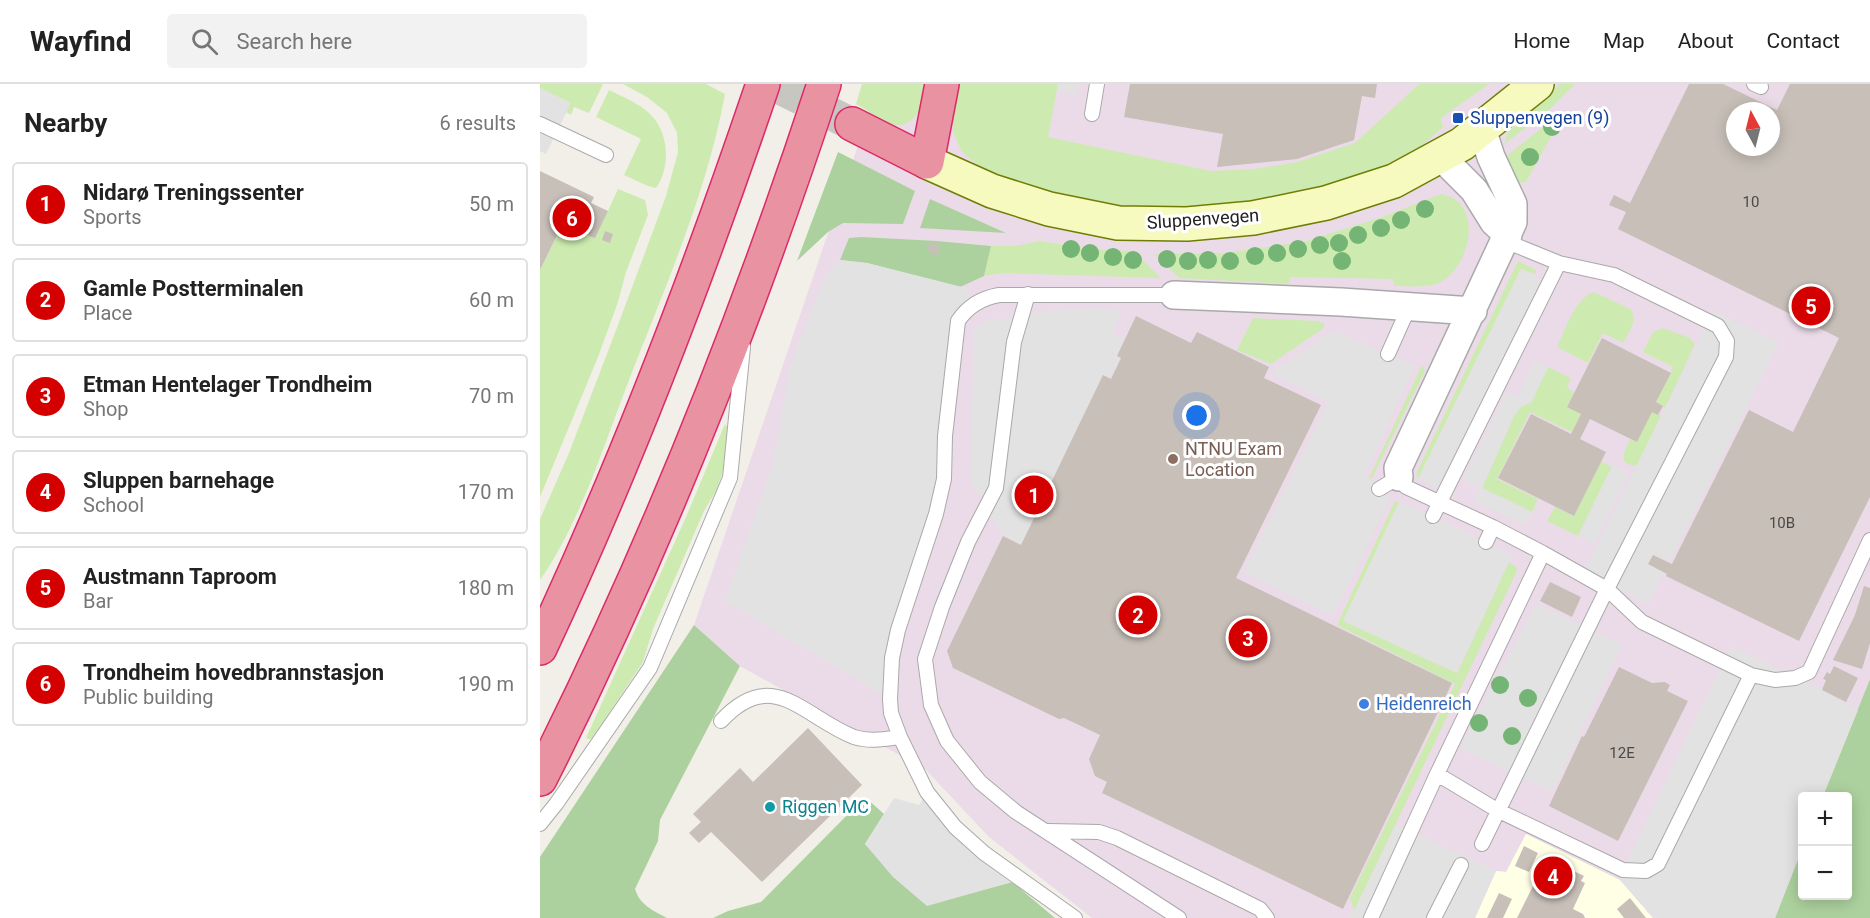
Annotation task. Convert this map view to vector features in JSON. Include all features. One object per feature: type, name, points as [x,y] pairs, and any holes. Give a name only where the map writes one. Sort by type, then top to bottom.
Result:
[{"type":"highway","points":[[540,648],[620,468],[666,353],[727,190],[763,84]]},
{"type":"highway","points":[[540,779],[632,585],[748,303],[786,201],[824,84]]},
{"type":"highway","points":[[927,162],[942,84]]},
{"type":"highway","name":"Sluppenvegen","points":[[852,124],[927,162]]},
{"type":"street","name":"Sluppenvegen","points":[[927,162],[992,191],[1049,209],[1118,223],[1187,224],[1253,218],[1326,203],[1394,181],[1462,144],[1537,84]]},
{"type":"street","points":[[1389,483],[1514,222],[1513,204],[1491,157],[1482,129]]},
{"type":"street","points":[[1440,156],[1467,183],[1507,238]]},
{"type":"street","points":[[1174,295],[1473,311]]},
{"type":"lane","points":[[1092,114],[1097,84]]},
{"type":"lane","points":[[540,124],[606,155]]},
{"type":"lane","points":[[1482,844],[1607,589],[1726,357],[1727,340],[1718,326],[1614,275],[1559,263],[1507,238]]},
{"type":"lane","points":[[1434,516],[1559,263]]},
{"type":"lane","points":[[1028,294],[1014,342],[996,488],[964,553],[942,607],[925,659],[931,705],[947,741],[980,782],[1016,812],[1179,918]]},
{"type":"lane","points":[[1075,918],[984,853],[955,827],[927,792],[891,713],[892,658],[898,630],[936,514],[944,479],[945,436],[958,321],[965,311],[985,298],[999,295],[1174,295]]},
{"type":"lane","points":[[540,824],[650,668],[730,478],[748,303]]},
{"type":"lane","points":[[1389,354],[1409,307]]},
{"type":"lane","points":[[1389,483],[1406,487],[1543,553],[1607,589],[1642,622],[1751,675],[1775,680],[1795,678],[1809,672],[1870,540]]},
{"type":"lane","points":[[1486,542],[1493,527]]},
{"type":"lane","points":[[1371,918],[1543,553]]},
{"type":"lane","points":[[547,602],[574,574]]},
{"type":"lane","points":[[1437,774],[1497,810],[1623,870],[1646,871],[1658,864],[1751,675]]},
{"type":"lane","points":[[721,721],[736,705],[758,695],[781,697],[854,737],[869,740],[900,737]]},
{"type":"lane","points":[[1048,831],[1099,832],[1117,838],[1260,909],[1267,918]]},
{"type":"lane","points":[[1434,918],[1461,865]]},
{"type":"shaded area","points":[[879,84],[1870,84],[1870,679],[1825,792],[1798,792],[1798,859],[1775,918],[1653,918],[1620,880],[1496,871],[1475,918],[1092,918],[989,837],[926,770],[740,666],[694,625]]},
{"type":"shaded area","points":[[1058,84],[1079,84],[1077,95],[1057,92]]},
{"type":"shaded area","points":[[540,88],[571,103],[546,154],[540,151]]},
{"type":"shaded area","points":[[840,260],[867,263],[966,288],[975,304],[965,311],[944,479],[898,630],[890,699],[725,601],[773,463],[790,366],[825,277]]},
{"type":"shaded area","points":[[1521,269],[1541,279],[1439,489],[1418,479]]},
{"type":"shaded area","points":[[1095,308],[1121,311],[1112,334],[1125,339],[1117,356],[1121,358],[1021,545],[1003,536],[970,479],[974,331],[982,322],[995,319],[1067,309]]},
{"type":"shaded area","points":[[1713,311],[1779,342],[1648,604],[1584,572]]},
{"type":"shaded area","points":[[1333,331],[1415,365],[1365,474],[1390,499],[1333,616],[1244,572],[1328,402],[1271,373]]},
{"type":"shaded area","points":[[1535,361],[1548,367],[1531,403],[1522,406],[1514,416],[1482,488],[1532,512],[1525,525],[1474,501],[1481,488],[1463,479],[1507,392],[1518,397]]},
{"type":"shaded area","points":[[1613,464],[1629,473],[1594,544],[1578,536]]},
{"type":"shaded area","points":[[1399,502],[1512,555],[1457,673],[1343,621]]},
{"type":"shaded area","points":[[1536,604],[1622,645],[1552,792],[1460,748]]},
{"type":"shaded area","points":[[1731,646],[1858,710],[1825,792],[1798,792],[1798,859],[1775,918],[1653,918],[1620,880]]},
{"type":"shaded area","points":[[927,792],[1019,880],[927,906],[893,877],[865,844],[894,798],[919,805]]},
{"type":"shaded area","points":[[1396,824],[1496,871],[1475,918],[1347,918],[1354,911]]},
{"type":"shaded area","points":[[1526,834],[1620,880],[1653,918],[1475,918],[1496,871],[1506,872]]},
{"type":"green space","points":[[540,84],[603,84],[589,113],[574,107],[571,115],[566,112],[570,103],[540,88]]},
{"type":"green space","points":[[623,84],[706,84],[725,94],[707,167],[670,275],[579,509],[540,580],[540,519],[569,453],[618,325],[666,196],[678,152],[677,133],[667,113],[647,97]]},
{"type":"green space","points":[[862,84],[932,84],[918,113],[906,123],[899,125],[891,124],[856,104]]},
{"type":"green space","points":[[956,84],[1058,84],[1048,137],[1211,171],[1254,169],[1297,162],[1355,143],[1419,84],[1489,84],[1445,115],[1441,119],[1443,127],[1406,160],[1311,194],[1199,210],[1129,207],[1043,192],[987,173],[962,152],[954,134],[951,114]]},
{"type":"green space","points":[[1560,84],[1575,84],[1546,113],[1504,144],[1508,132]]},
{"type":"green space","points":[[609,90],[646,110],[661,130],[666,160],[661,180],[656,188],[624,175],[641,139],[596,117]]},
{"type":"green space","points":[[1557,116],[1559,122],[1526,182],[1518,183],[1505,157]]},
{"type":"green space","points":[[838,152],[915,191],[903,224],[843,223],[828,232],[797,261]]},
{"type":"green space","points":[[618,189],[645,200],[648,215],[626,272],[598,357],[540,497],[540,270],[562,225],[577,232],[608,211]]},
{"type":"green space","points":[[1441,194],[1454,199],[1463,208],[1468,219],[1469,232],[1461,260],[1454,271],[1444,280],[1433,285],[1394,286],[1393,279],[1290,277],[1289,284],[1179,278],[1155,254],[1224,253],[1303,242],[1382,217]]},
{"type":"green space","points":[[930,199],[1006,233],[920,228]]},
{"type":"green space","points":[[849,238],[991,246],[984,276],[960,287],[867,263],[840,260]]},
{"type":"green space","points":[[1040,241],[1092,249],[1133,251],[1161,278],[1002,273],[984,276],[991,246],[1015,246]]},
{"type":"green space","points":[[1518,261],[1536,270],[1536,274],[1521,269],[1418,479],[1416,474]]},
{"type":"green space","points":[[1594,292],[1630,309],[1634,317],[1623,343],[1603,333],[1588,363],[1557,347],[1576,307],[1587,295]]},
{"type":"green space","points":[[1253,318],[1318,321],[1324,324],[1324,328],[1271,364],[1237,350]]},
{"type":"green space","points":[[1663,328],[1690,338],[1695,344],[1665,408],[1656,403],[1673,367],[1643,352],[1653,332]]},
{"type":"green space","points":[[1422,365],[1425,371],[1371,480],[1370,476]]},
{"type":"green space","points":[[1548,367],[1571,378],[1567,388],[1574,392],[1567,406],[1581,413],[1572,432],[1530,412],[1497,479],[1538,499],[1532,512],[1482,488],[1514,416],[1521,406],[1531,403]]},
{"type":"green space","points":[[1651,411],[1661,416],[1637,465],[1628,464],[1624,459],[1625,452]]},
{"type":"green space","points":[[725,424],[728,428],[723,472],[653,629],[643,662],[599,728],[591,739],[588,739],[586,738],[686,517]]},
{"type":"green space","points":[[1600,461],[1612,467],[1578,536],[1547,521],[1555,507],[1573,516]]},
{"type":"green space","points":[[1395,501],[1399,502],[1344,621],[1457,673],[1509,562],[1516,567],[1517,571],[1354,911],[1350,898],[1455,684],[1337,625]]},
{"type":"green space","points":[[694,625],[740,666],[660,820],[658,841],[635,889],[643,903],[667,918],[540,918],[540,857]]},
{"type":"green space","points":[[1870,679],[1870,918],[1775,918],[1798,859],[1798,900],[1852,900],[1852,792],[1825,792]]},
{"type":"green space","points":[[865,797],[884,814],[865,844],[927,905],[1012,882],[1055,918],[713,918],[728,911],[761,902]]},
{"type":"building","points":[[1130,84],[1377,84],[1375,98],[1362,96],[1354,140],[1297,159],[1217,167],[1223,134],[1124,117]]},
{"type":"building","points":[[1689,84],[1723,84],[1760,102],[1726,102],[1726,156],[1780,156],[1780,104],[1790,84],[1870,84],[1870,497],[1799,641],[1666,576],[1667,574],[1648,564],[1653,555],[1672,564],[1749,410],[1793,432],[1839,338],[1618,229],[1626,212],[1609,205],[1614,195],[1630,203]]},
{"type":"building","points":[[540,171],[594,197],[591,203],[608,211],[595,238],[562,225],[540,270]]},
{"type":"building","points":[[605,231],[613,234],[610,243],[602,240]]},
{"type":"building","points":[[931,242],[941,247],[936,256],[927,250]]},
{"type":"building","points":[[1136,316],[1191,343],[1197,332],[1269,367],[1264,378],[1321,405],[1236,578],[1452,683],[1343,909],[1102,793],[1107,782],[1095,776],[1089,759],[1100,735],[1064,718],[1059,719],[953,668],[947,651],[1003,536],[1021,545],[1103,375],[1111,379],[1121,358],[1117,356]]},
{"type":"building","points":[[1602,338],[1671,373],[1656,402],[1663,406],[1658,415],[1652,412],[1637,442],[1590,419],[1580,439],[1606,452],[1574,516],[1498,478],[1531,414],[1571,434],[1581,414],[1567,407]]},
{"type":"building","points":[[1550,582],[1581,597],[1572,617],[1540,601]]},
{"type":"building","points":[[1864,586],[1870,588],[1870,643],[1862,669],[1833,660],[1855,615]]},
{"type":"building","points":[[1834,666],[1858,678],[1846,702],[1822,690],[1826,680],[1823,679],[1827,672],[1830,674]]},
{"type":"building","points":[[1619,667],[1652,683],[1665,682],[1670,685],[1667,691],[1688,701],[1618,841],[1549,806],[1582,736],[1584,737]]},
{"type":"building","name":"Riggen MC","points":[[808,728],[862,785],[762,882],[711,832],[699,843],[689,833],[701,822],[693,814],[740,768],[753,782]]},
{"type":"building","points":[[1524,846],[1538,853],[1529,872],[1515,866]]},
{"type":"building","points":[[1547,858],[1584,876],[1581,881],[1585,883],[1573,909],[1583,914],[1585,918],[1517,918]]},
{"type":"building","points":[[1499,893],[1512,899],[1503,918],[1487,918]]},
{"type":"building","points":[[1630,898],[1646,918],[1624,918],[1617,909]]},
{"type":"tunnel","points":[[772,84],[852,124]]},
{"type":"place","name":"Sluppenvegen (9)","points":[[1458,118]]},
{"type":"place","name":"Trondheim hovedbrannstasjon","points":[[572,218]]},
{"type":"place","name":"Austmann Taproom","points":[[1811,306]]},
{"type":"place","name":"NTNU Exam Location","points":[[1173,459]]},
{"type":"place","name":"Nidarø Treningssenter","points":[[1034,495]]},
{"type":"place","name":"Gamle Postterminalen","points":[[1138,615]]},
{"type":"place","name":"Etman Hentelager Trondheim","points":[[1248,638]]},
{"type":"place","name":"Heidenreich","points":[[1364,704]]},
{"type":"place","name":"Riggen MC","points":[[770,807]]},
{"type":"place","name":"Sluppen barnehage","points":[[1553,876]]}]
